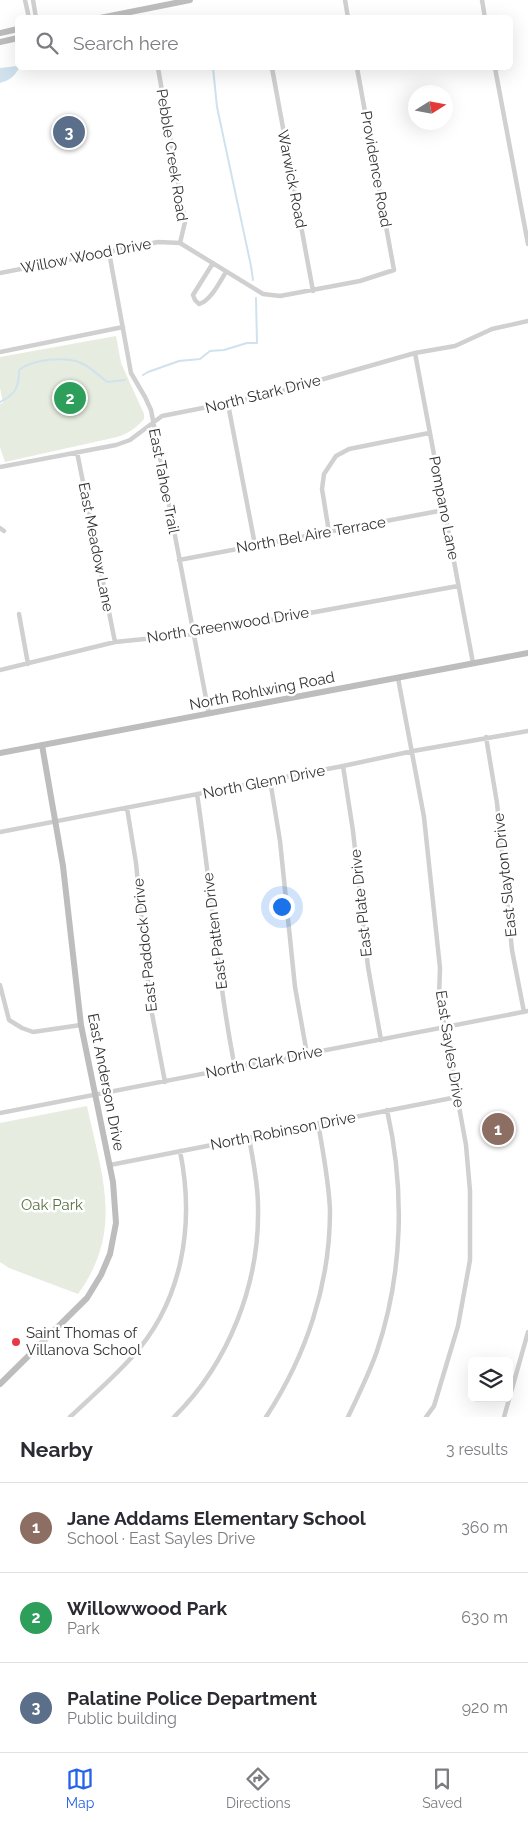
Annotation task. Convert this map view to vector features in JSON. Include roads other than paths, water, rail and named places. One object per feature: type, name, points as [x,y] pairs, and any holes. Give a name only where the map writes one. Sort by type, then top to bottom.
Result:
[{"type":"street","points":[[26,0],[28,15]]},
{"type":"street","points":[[33,0],[36,15]]},
{"type":"street","points":[[114,15],[187,0]]},
{"type":"street","points":[[345,0],[348,15]]},
{"type":"street","points":[[482,0],[484,15]]},
{"type":"street","points":[[0,33],[15,30]]},
{"type":"street","points":[[0,42],[15,39]]},
{"type":"street","name":"Pebble Creek Road","points":[[158,70],[185,222],[180,243]]},
{"type":"street","name":"Warwick Road","points":[[272,70],[313,291]]},
{"type":"street","name":"Providence Road","points":[[313,291],[360,281],[394,270],[357,70]]},
{"type":"street","points":[[495,70],[528,244]]},
{"type":"street","name":"Willow Wood Drive","points":[[0,273],[158,242],[180,243]]},
{"type":"street","points":[[180,243],[263,294],[280,296],[313,291]]},
{"type":"street","name":"East Tahoe Trail","points":[[109,252],[131,373],[148,403],[153,422],[209,714]]},
{"type":"street","points":[[212,263],[193,295],[199,304],[204,303],[226,272]]},
{"type":"street","name":"North Stark Drive","points":[[0,467],[116,445],[130,440],[162,416],[264,396],[415,353],[455,346],[492,329],[528,322]]},
{"type":"street","points":[[0,352],[122,327]]},
{"type":"street","name":"Pompano Lane","points":[[415,353],[472,663]]},
{"type":"street","points":[[228,404],[255,545]]},
{"type":"street","points":[[329,532],[322,489],[324,474],[336,456],[349,449],[430,433]]},
{"type":"street","name":"East Meadow Lane","points":[[77,452],[114,642]]},
{"type":"street","name":"North Bel Aire Terrace","points":[[179,560],[444,510]]},
{"type":"street","name":"North Greenwood Drive","points":[[0,670],[114,642],[194,634],[458,586]]},
{"type":"street","points":[[19,614],[28,664]]},
{"type":"street","name":"North Rohlwing Road","points":[[0,753],[528,653]]},
{"type":"street","name":"East Sayles Drive","points":[[398,678],[424,817],[440,968],[439,997],[469,1174],[470,1260],[458,1326],[434,1406],[426,1417]]},
{"type":"street","name":"North Glenn Drive","points":[[0,832],[486,737],[528,731]]},
{"type":"street","name":"East Slayton Drive","points":[[486,737],[497,803],[512,950],[526,1012]]},
{"type":"street","name":"East Anderson Drive","points":[[0,1384],[88,1298],[110,1254],[116,1223],[115,1191],[81,1025],[63,866],[42,745]]},
{"type":"street","name":"East Plate Drive","points":[[343,766],[353,831],[368,967],[381,1040]]},
{"type":"street","points":[[270,780],[280,841],[295,988],[307,1054]]},
{"type":"street","name":"East Patten Drive","points":[[198,794],[225,1016],[235,1068]]},
{"type":"street","name":"East Paddock Drive","points":[[127,808],[136,863],[150,1003],[165,1082]]},
{"type":"street","points":[[0,985],[8,1020],[22,1028],[33,1032],[81,1025]]},
{"type":"street","name":"North Clark Drive","points":[[0,1113],[526,1012]]},
{"type":"street","name":"North Robinson Drive","points":[[110,1165],[457,1097]]},
{"type":"street","points":[[348,1417],[362,1389],[377,1351],[392,1293],[399,1239],[399,1197],[394,1142],[387,1110]]},
{"type":"street","points":[[266,1417],[298,1360],[307,1339],[319,1300],[327,1254],[330,1212],[327,1176],[318,1124]]},
{"type":"street","points":[[174,1417],[215,1366],[233,1331],[251,1278],[256,1251],[258,1206],[256,1175],[249,1138]]},
{"type":"street","points":[[70,1417],[132,1358],[153,1329],[170,1296],[179,1274],[186,1238],[186,1186],[180,1151]]},
{"type":"street","points":[[504,1417],[528,1332]]},
{"type":"water","points":[[15,66],[15,70],[18,70],[9,79],[0,83],[0,68]]},
{"type":"waterway","points":[[213,70],[217,107],[253,280]]},
{"type":"waterway","points":[[143,375],[179,361],[200,359],[210,351],[224,350],[247,343],[257,343],[256,298]]},
{"type":"waterway","points":[[0,402],[10,396],[16,389],[19,370],[40,361],[58,359],[75,361],[88,367],[107,382],[125,380]]},
{"type":"place","name":"Palatine Police Department","points":[[69,132]]},
{"type":"place","name":"Willowwood Park","points":[[70,398]]},
{"type":"place","name":"Jane Addams Elementary School","points":[[498,1129]]},
{"type":"place","name":"Saint Thomas of Villanova School","points":[[16,1342]]},
{"type":"park label","name":"Oak Park","points":[[52,1205]]}]
